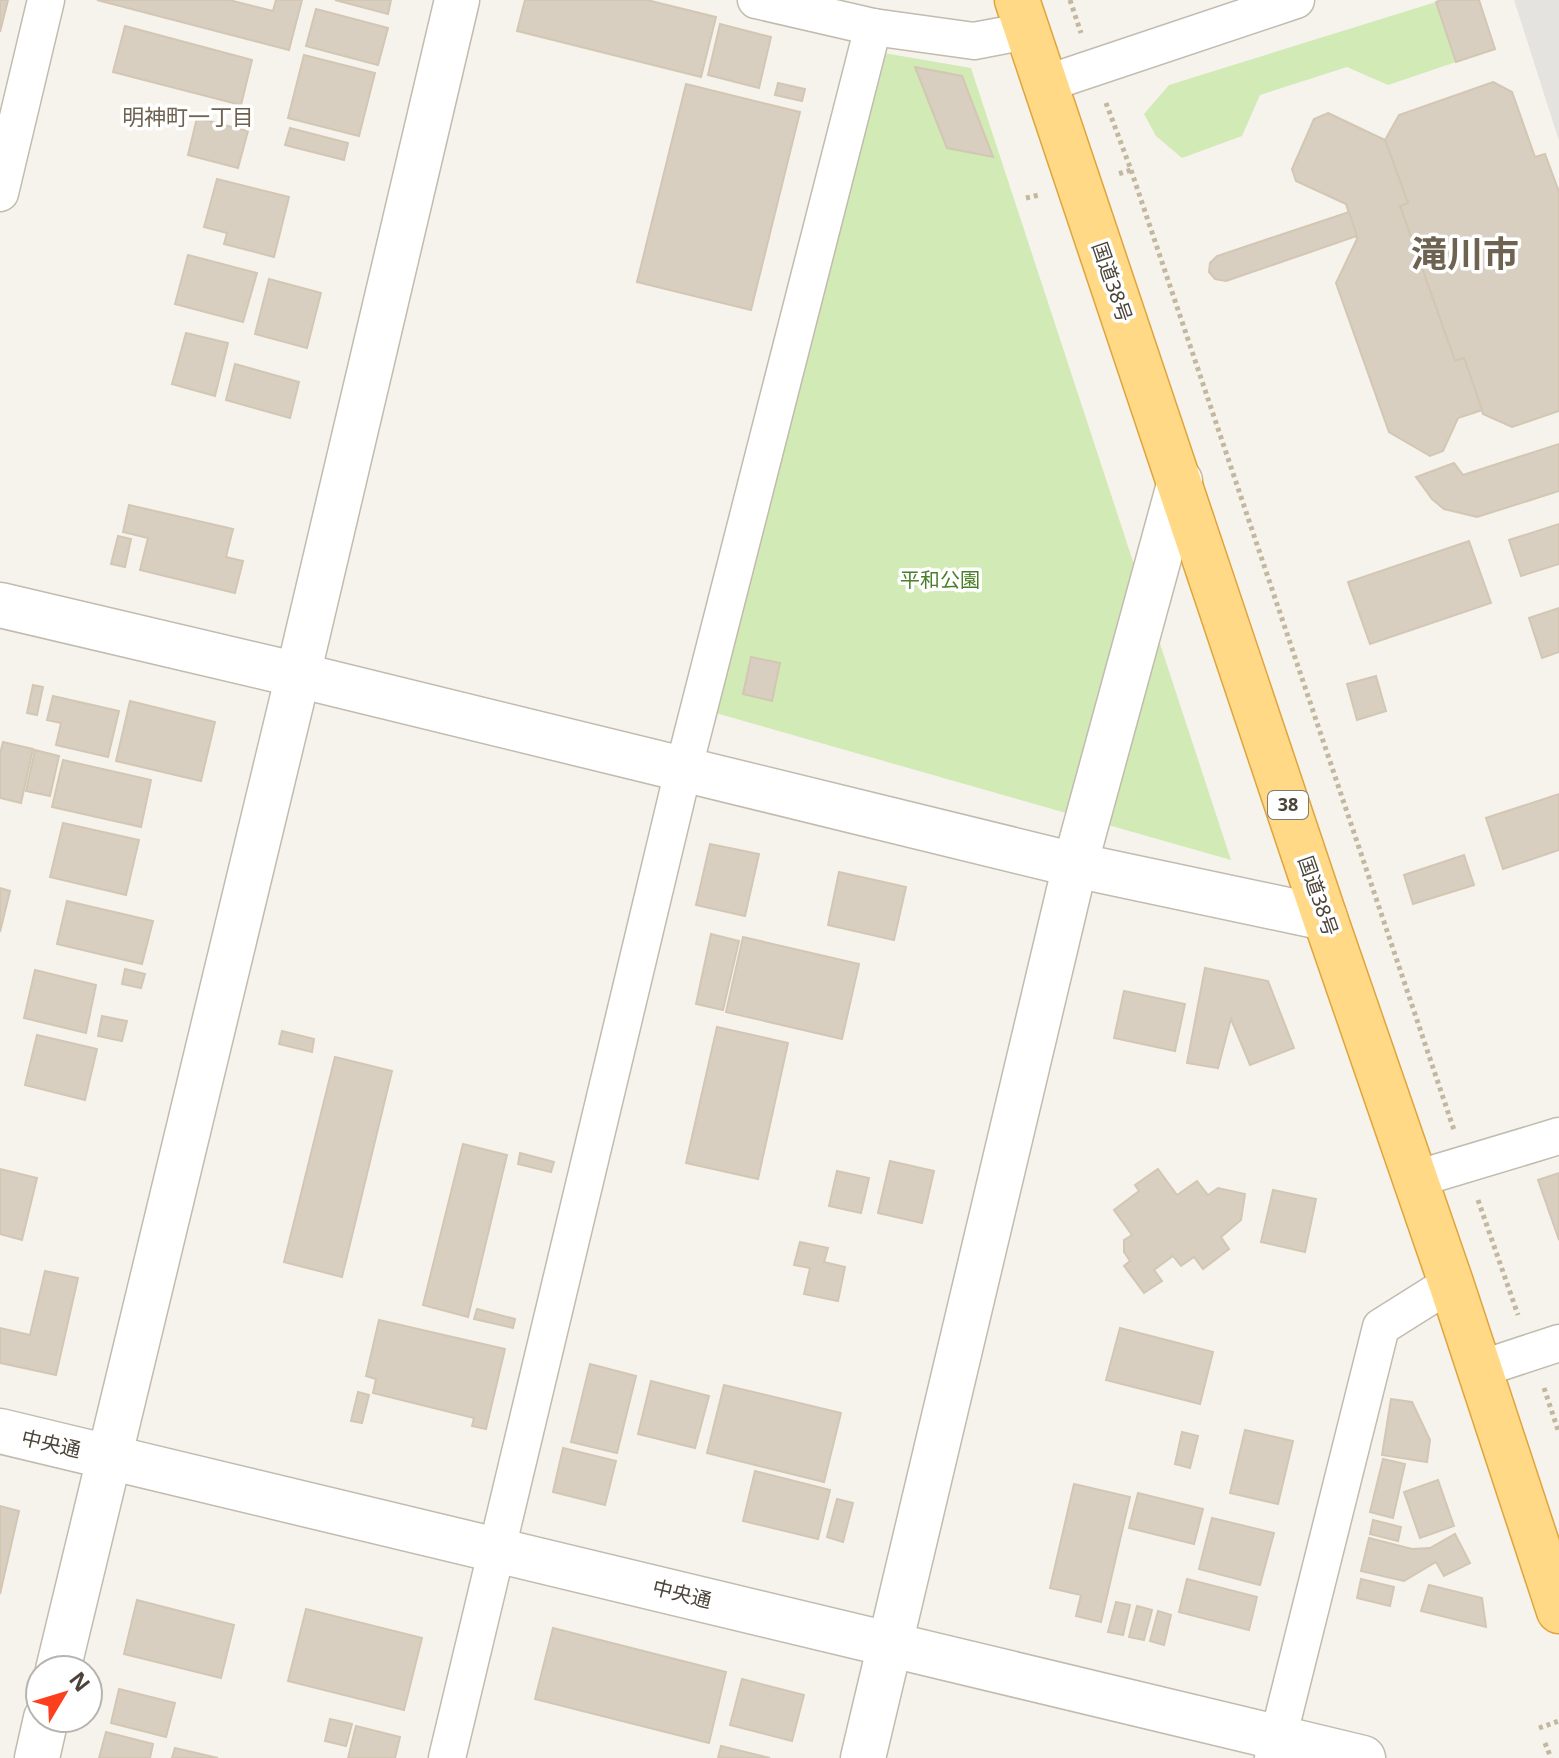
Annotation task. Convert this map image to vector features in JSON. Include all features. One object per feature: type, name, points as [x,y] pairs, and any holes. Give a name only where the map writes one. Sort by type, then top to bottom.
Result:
[{"type":"highway","name":"国道38号","points":[[1022,15],[1559,1611]]},
{"type":"street","points":[[0,193],[46,0]]},
{"type":"street","points":[[62,1654],[457,0]]},
{"type":"street","points":[[756,0],[873,27],[974,41],[1022,15]]},
{"type":"street","points":[[1045,84],[1296,0]]},
{"type":"street","points":[[447,1758],[683,771],[873,27]]},
{"type":"street","points":[[863,1758],[1075,865],[1180,481]]},
{"type":"street","points":[[0,605],[1075,865],[1325,918]]},
{"type":"street","points":[[1416,1179],[1559,1136]]},
{"type":"street","points":[[1275,1748],[1381,1327],[1451,1283]]},
{"type":"street","points":[[1480,1369],[1545,1347]]},
{"type":"street","name":"中央通","points":[[0,1431],[890,1645],[1275,1748],[1363,1758]]},
{"type":"street","points":[[37,1758],[42,1734]]},
{"type":"path","points":[[1131,170],[1465,1165],[1545,1347],[1559,1433]]},
{"type":"path","points":[[1539,1728],[1559,1721]]},
{"type":"path","points":[[1545,1743],[1551,1758]]},
{"type":"green space","points":[[1436,2],[1456,62],[1388,85],[1347,67],[1260,95],[1242,136],[1182,158],[1156,136],[1144,114],[1169,85]]},
{"type":"green space","name":"平和公園","points":[[878,52],[971,68],[1231,860],[712,712]]},
{"type":"shaded area","points":[[1514,0],[1559,0],[1559,141]]},
{"type":"building","points":[[0,0],[8,0],[0,32]]},
{"type":"building","points":[[97,0],[229,0],[273,11],[276,0],[302,0],[289,50]]},
{"type":"building","points":[[335,0],[391,0],[388,14]]},
{"type":"building","points":[[525,0],[647,0],[716,17],[701,77],[517,31]]},
{"type":"building","points":[[1479,0],[1495,49],[1456,62],[1436,2]]},
{"type":"building","points":[[316,9],[388,28],[378,65],[306,46]]},
{"type":"building","points":[[720,24],[771,37],[759,88],[708,75]]},
{"type":"building","points":[[125,26],[252,60],[241,105],[113,72]]},
{"type":"building","points":[[304,55],[375,73],[359,136],[288,118]]},
{"type":"building","points":[[915,67],[962,76],[993,157],[947,148]]},
{"type":"building","points":[[1493,82],[1512,92],[1535,157],[1545,154],[1559,192],[1559,411],[1512,427],[1483,414],[1464,358],[1455,361],[1400,206],[1408,203],[1385,140],[1399,115]]},
{"type":"building","points":[[778,83],[805,89],[802,101],[775,95]]},
{"type":"building","points":[[686,84],[800,112],[751,310],[637,282]]},
{"type":"building","points":[[1328,113],[1385,140],[1408,203],[1400,206],[1455,361],[1464,358],[1482,410],[1458,418],[1443,451],[1430,456],[1389,432],[1336,283],[1357,239],[1346,204],[1296,181],[1292,169],[1314,119]]},
{"type":"building","points":[[197,118],[248,131],[238,168],[188,155]]},
{"type":"building","points":[[290,128],[348,143],[344,160],[285,145]]},
{"type":"building","points":[[217,179],[289,197],[274,257],[224,244],[227,233],[204,227]]},
{"type":"building","points":[[1349,212],[1357,236],[1226,281],[1215,279],[1209,272],[1210,263],[1217,256]]},
{"type":"building","points":[[188,255],[257,273],[243,322],[175,304]]},
{"type":"building","points":[[269,279],[321,293],[307,348],[255,334]]},
{"type":"building","points":[[186,333],[228,343],[215,396],[172,384]]},
{"type":"building","points":[[235,364],[299,382],[290,418],[226,400]]},
{"type":"building","points":[[1559,444],[1559,491],[1477,517],[1444,509],[1432,499],[1416,477],[1454,463],[1463,475]]},
{"type":"building","points":[[129,505],[233,529],[226,557],[243,561],[235,593],[140,570],[148,538],[123,532]]},
{"type":"building","points":[[1559,524],[1559,564],[1521,576],[1509,540]]},
{"type":"building","points":[[118,536],[131,539],[125,567],[111,564]]},
{"type":"building","points":[[1469,541],[1491,603],[1370,644],[1348,582]]},
{"type":"building","points":[[1559,608],[1559,652],[1542,658],[1529,618]]},
{"type":"building","points":[[751,657],[780,663],[772,701],[743,694]]},
{"type":"building","points":[[1376,676],[1386,711],[1357,720],[1347,684]]},
{"type":"building","points":[[33,685],[43,687],[37,715],[27,713]]},
{"type":"building","points":[[53,696],[119,711],[108,757],[56,745],[61,723],[47,720]]},
{"type":"building","points":[[130,701],[215,722],[201,781],[116,761]]},
{"type":"building","points":[[3,742],[33,749],[21,803],[0,798]]},
{"type":"building","points":[[35,750],[59,756],[50,796],[26,791]]},
{"type":"building","points":[[63,760],[151,780],[141,827],[52,807]]},
{"type":"building","points":[[1559,794],[1559,850],[1503,869],[1486,818]]},
{"type":"building","points":[[63,823],[139,840],[126,895],[50,877]]},
{"type":"building","points":[[710,844],[759,854],[745,916],[696,905]]},
{"type":"building","points":[[1464,855],[1474,885],[1413,904],[1404,875]]},
{"type":"building","points":[[839,872],[906,887],[894,940],[828,925]]},
{"type":"building","points":[[0,888],[10,891],[0,932]]},
{"type":"building","points":[[67,901],[153,921],[142,964],[57,944]]},
{"type":"building","points":[[711,934],[739,941],[723,1010],[696,1004]]},
{"type":"building","points":[[743,937],[859,964],[842,1039],[726,1012]]},
{"type":"building","points":[[1205,968],[1268,981],[1294,1048],[1250,1065],[1231,1019],[1218,1068],[1187,1063]]},
{"type":"building","points":[[125,969],[145,974],[141,988],[122,984]]},
{"type":"building","points":[[35,970],[96,985],[86,1033],[24,1018]]},
{"type":"building","points":[[1124,991],[1185,1004],[1175,1051],[1114,1038]]},
{"type":"building","points":[[102,1016],[127,1021],[122,1041],[98,1036]]},
{"type":"building","points":[[717,1027],[788,1043],[758,1179],[686,1163]]},
{"type":"building","points":[[282,1031],[314,1039],[312,1052],[279,1044]]},
{"type":"building","points":[[37,1035],[97,1049],[85,1100],[25,1085]]},
{"type":"building","points":[[335,1057],[392,1071],[342,1277],[284,1262]]},
{"type":"building","points":[[463,1144],[507,1155],[468,1317],[423,1305]]},
{"type":"building","points":[[520,1153],[554,1162],[551,1172],[518,1164]]},
{"type":"building","points":[[890,1161],[934,1171],[922,1223],[878,1213]]},
{"type":"building","points":[[0,1169],[37,1178],[22,1240],[0,1234]]},
{"type":"building","points":[[1158,1169],[1177,1195],[1197,1181],[1208,1195],[1218,1188],[1245,1194],[1241,1220],[1221,1237],[1229,1249],[1203,1269],[1194,1257],[1181,1266],[1173,1256],[1154,1270],[1162,1281],[1144,1293],[1124,1266],[1130,1261],[1124,1252],[1124,1240],[1132,1235],[1114,1210],[1139,1191],[1135,1185]]},
{"type":"building","points":[[837,1171],[869,1178],[861,1213],[829,1206]]},
{"type":"building","points":[[1559,1173],[1559,1240],[1538,1180]]},
{"type":"building","points":[[1273,1190],[1316,1199],[1305,1252],[1261,1242]]},
{"type":"building","points":[[800,1242],[828,1248],[824,1262],[845,1267],[838,1301],[804,1294],[810,1268],[794,1265]]},
{"type":"building","points":[[45,1271],[78,1278],[56,1375],[0,1363],[0,1328],[30,1335]]},
{"type":"building","points":[[477,1309],[515,1319],[513,1328],[474,1319]]},
{"type":"building","points":[[379,1320],[505,1349],[486,1429],[472,1426],[474,1418],[373,1393],[376,1379],[366,1376]]},
{"type":"building","points":[[1120,1328],[1213,1352],[1200,1404],[1106,1380]]},
{"type":"building","points":[[590,1364],[636,1376],[617,1453],[571,1442]]},
{"type":"building","points":[[651,1381],[709,1396],[695,1448],[638,1434]]},
{"type":"building","points":[[724,1385],[841,1413],[824,1482],[707,1453]]},
{"type":"building","points":[[358,1392],[369,1395],[362,1423],[351,1421]]},
{"type":"building","points":[[1391,1399],[1412,1402],[1430,1440],[1427,1462],[1382,1455]]},
{"type":"building","points":[[1245,1430],[1293,1441],[1278,1504],[1230,1493]]},
{"type":"building","points":[[1182,1432],[1198,1436],[1190,1468],[1175,1464]]},
{"type":"building","points":[[563,1448],[616,1461],[605,1505],[553,1492]]},
{"type":"building","points":[[1383,1459],[1405,1464],[1393,1518],[1370,1512]]},
{"type":"building","points":[[755,1471],[830,1490],[818,1539],[743,1521]]},
{"type":"building","points":[[1438,1480],[1454,1526],[1420,1538],[1404,1492]]},
{"type":"building","points":[[1074,1484],[1130,1497],[1101,1622],[1076,1616],[1081,1595],[1050,1588]]},
{"type":"building","points":[[1138,1493],[1203,1509],[1194,1544],[1129,1528]]},
{"type":"building","points":[[837,1499],[853,1503],[843,1542],[827,1537]]},
{"type":"building","points":[[0,1506],[19,1511],[0,1594]]},
{"type":"building","points":[[1212,1518],[1274,1533],[1260,1585],[1199,1569]]},
{"type":"building","points":[[1373,1520],[1401,1527],[1398,1541],[1370,1534]]},
{"type":"building","points":[[1455,1534],[1470,1563],[1444,1576],[1436,1562],[1404,1581],[1361,1571],[1369,1538],[1412,1549],[1430,1548]]},
{"type":"building","points":[[1187,1579],[1257,1597],[1249,1630],[1179,1612]]},
{"type":"building","points":[[1361,1579],[1394,1587],[1390,1606],[1357,1598]]},
{"type":"building","points":[[1429,1585],[1482,1598],[1486,1627],[1421,1611]]},
{"type":"building","points":[[137,1600],[234,1625],[221,1678],[124,1654]]},
{"type":"building","points":[[1116,1602],[1130,1605],[1123,1635],[1108,1632]]},
{"type":"building","points":[[1137,1606],[1152,1610],[1144,1640],[1129,1637]]},
{"type":"building","points":[[306,1609],[422,1638],[404,1710],[288,1681]]},
{"type":"building","points":[[1158,1611],[1171,1615],[1164,1645],[1150,1641]]},
{"type":"building","points":[[553,1628],[726,1672],[709,1743],[535,1699]]},
{"type":"building","points":[[742,1679],[804,1695],[792,1741],[730,1725]]},
{"type":"building","points":[[119,1689],[175,1703],[166,1737],[111,1723]]},
{"type":"building","points":[[330,1719],[352,1724],[346,1746],[325,1741]]},
{"type":"building","points":[[356,1726],[400,1737],[395,1758],[348,1758]]},
{"type":"building","points":[[106,1732],[153,1744],[150,1758],[99,1758]]},
{"type":"building","points":[[721,1746],[770,1758],[718,1758]]},
{"type":"building","points":[[175,1748],[218,1758],[172,1758]]},
{"type":"district","name":"明神町一丁目","points":[[188,117]]},
{"type":"district","name":"滝川市","points":[[1465,254]]}]
